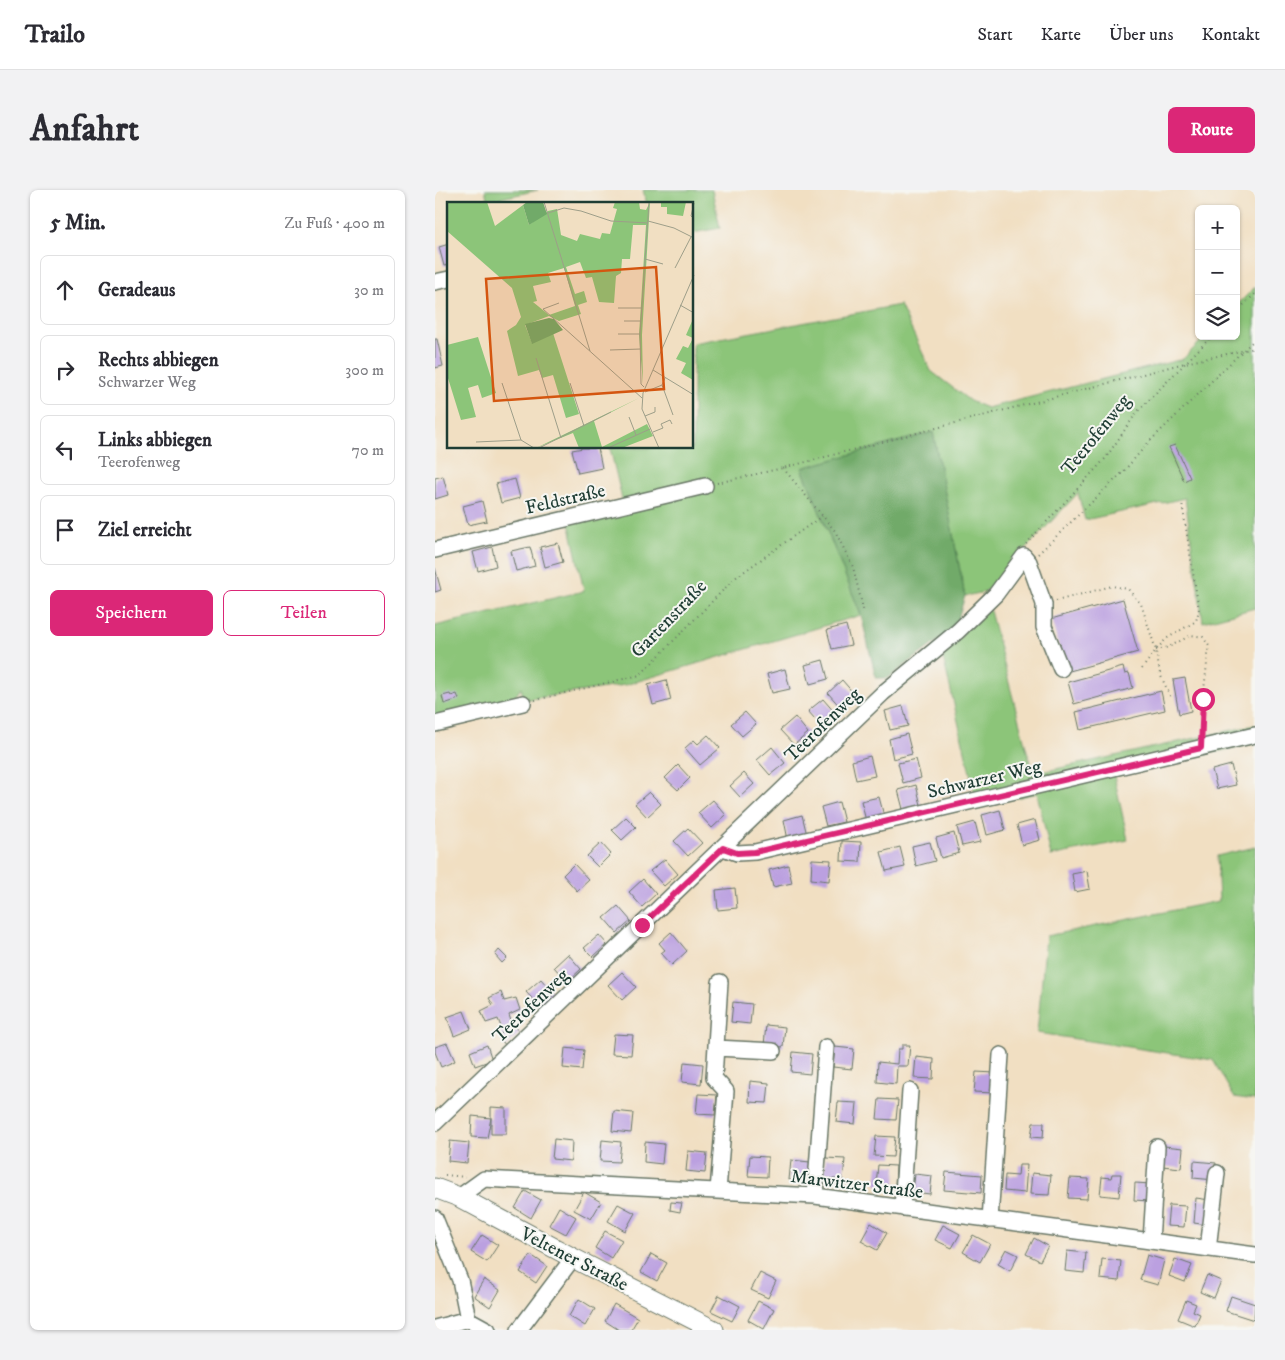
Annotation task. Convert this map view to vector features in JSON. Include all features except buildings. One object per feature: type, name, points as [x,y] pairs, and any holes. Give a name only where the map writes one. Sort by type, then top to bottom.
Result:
[{"type":"main road","name":"Veltener Straße","points":[[440,1182],[459,1198],[714,1330]]},
{"type":"street","name":"Feldstraße","points":[[435,550],[705,486]]},
{"type":"street","points":[[1027,559],[1044,604],[1044,627],[1061,669]]},
{"type":"street","name":"Teerofenweg","points":[[435,1123],[883,693],[964,625],[996,594],[1027,559]]},
{"type":"street","points":[[435,724],[523,703]]},
{"type":"street","name":"Schwarzer Weg","points":[[723,848],[737,853],[755,852],[1255,735]]},
{"type":"street","points":[[718,1191],[726,1091],[714,1078],[720,982]]},
{"type":"street","points":[[815,1196],[825,1047]]},
{"type":"street","points":[[716,1048],[773,1051]]},
{"type":"street","points":[[990,1220],[1001,1055]]},
{"type":"street","points":[[903,1208],[910,1091]]},
{"type":"street","points":[[1151,1241],[1157,1147]]},
{"type":"street","points":[[1208,1249],[1217,1173]]},
{"type":"street","points":[[459,1198],[484,1179]]},
{"type":"street","name":"Marwitzer Straße","points":[[484,1179],[815,1196],[1255,1255]]},
{"type":"street","points":[[435,1218],[460,1280],[468,1319]]},
{"type":"street","points":[[519,1330],[573,1258]]},
{"type":"street","points":[[435,1328],[468,1319],[488,1330]]},
{"type":"path","points":[[1240,308],[1255,294]]},
{"type":"path","points":[[1027,559],[1123,472],[1147,443],[1255,339]]},
{"type":"path","name":"Teerofenweg","points":[[1027,559],[1026,543],[1105,459],[1137,412],[1208,340]]},
{"type":"path","points":[[705,486],[783,468],[1185,363],[1255,348]]},
{"type":"path","points":[[783,468],[835,531],[853,567],[864,613]]},
{"type":"path","points":[[1142,670],[1155,650],[1166,639],[1196,621],[1199,610],[1182,503]]},
{"type":"path","name":"Gartenstraße","points":[[523,703],[641,675],[735,578],[822,516]]},
{"type":"path","points":[[1044,604],[1112,586],[1128,589],[1141,604],[1160,674],[1171,698]]},
{"type":"path","points":[[1155,650],[1169,647],[1191,635],[1203,637],[1209,646],[1203,699],[1201,748]]},
{"type":"path","points":[[440,1182],[484,1179]]},
{"type":"green space","points":[[485,190],[538,190],[488,201]]},
{"type":"green space","points":[[643,190],[712,190],[720,228],[694,233],[694,202],[646,202]]},
{"type":"green space","points":[[1255,287],[1255,608],[1203,622],[1185,498],[1085,520],[1078,493],[985,592],[965,596],[933,432],[802,468],[861,615],[625,685],[524,700],[521,688],[512,701],[435,719],[435,626],[584,591],[568,517],[623,503],[610,449],[694,449],[694,343],[900,305],[931,371],[970,401],[987,408],[1183,359],[1202,340],[1240,340],[1240,302]]},
{"type":"green space","points":[[933,432],[965,596],[955,628],[888,678],[876,678],[861,615],[802,468]]},
{"type":"green space","points":[[985,592],[1033,774],[1255,725],[1255,743],[1114,776],[1128,840],[1051,856],[1037,793],[978,807],[943,657],[962,635]]},
{"type":"green space","points":[[1255,847],[1255,1100],[1234,1097],[1213,1060],[1037,1033],[1046,936],[1219,901],[1217,856]]},
{"type":"route","points":[[642,925],[723,848],[737,853],[755,852],[1201,748],[1203,699]]}]
